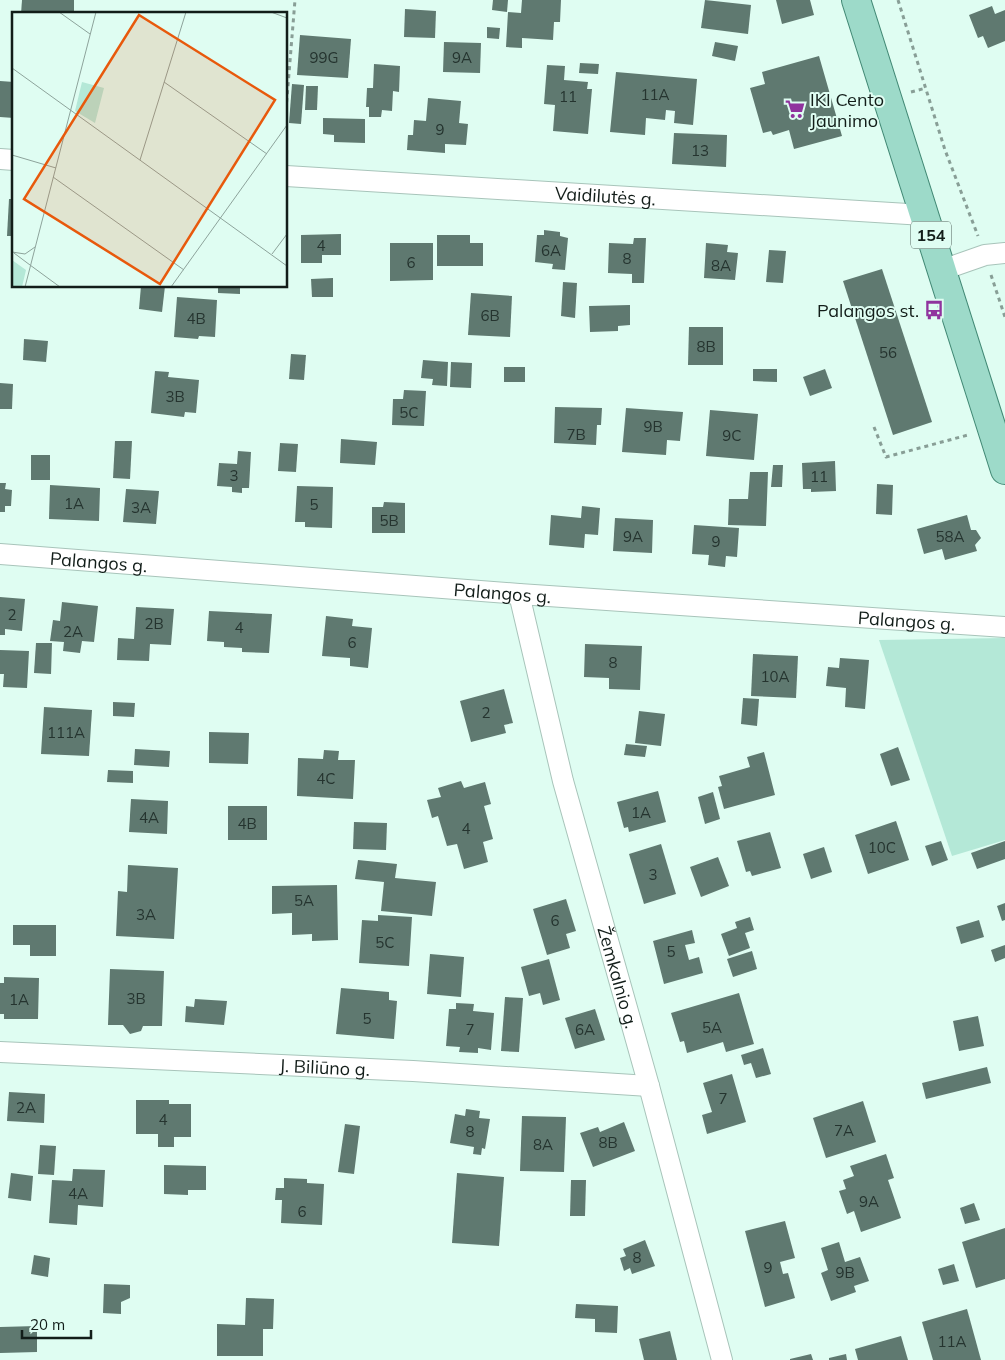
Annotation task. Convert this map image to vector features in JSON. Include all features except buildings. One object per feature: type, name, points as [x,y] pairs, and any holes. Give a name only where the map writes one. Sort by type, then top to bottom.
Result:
[{"type":"main road","name":"154","points":[[856,0],[1005,470]]},
{"type":"street","name":"Vaidilutės g.","points":[[288,176],[924,215]]},
{"type":"street","points":[[942,270],[985,255],[1005,253]]},
{"type":"street","name":"Palangos g.","points":[[0,554],[519,594],[1005,627]]},
{"type":"street","name":"Žemkalnio g.","points":[[519,594],[563,781],[649,1086],[722,1360]]},
{"type":"street","name":"J. Biliūno g.","points":[[0,1052],[404,1071],[649,1086]]},
{"type":"path","points":[[288,86],[295,0]]},
{"type":"path","points":[[898,0],[945,150],[985,255],[1005,316]]},
{"type":"path","points":[[874,427],[886,457],[992,429]]},
{"type":"green space","points":[[1005,638],[1005,840],[952,856],[879,640]]},
{"type":"place","name":"IKI Cento Jaunimo","points":[[795,109]]},
{"type":"place","name":"Palangos st.","points":[[934,310]]}]
